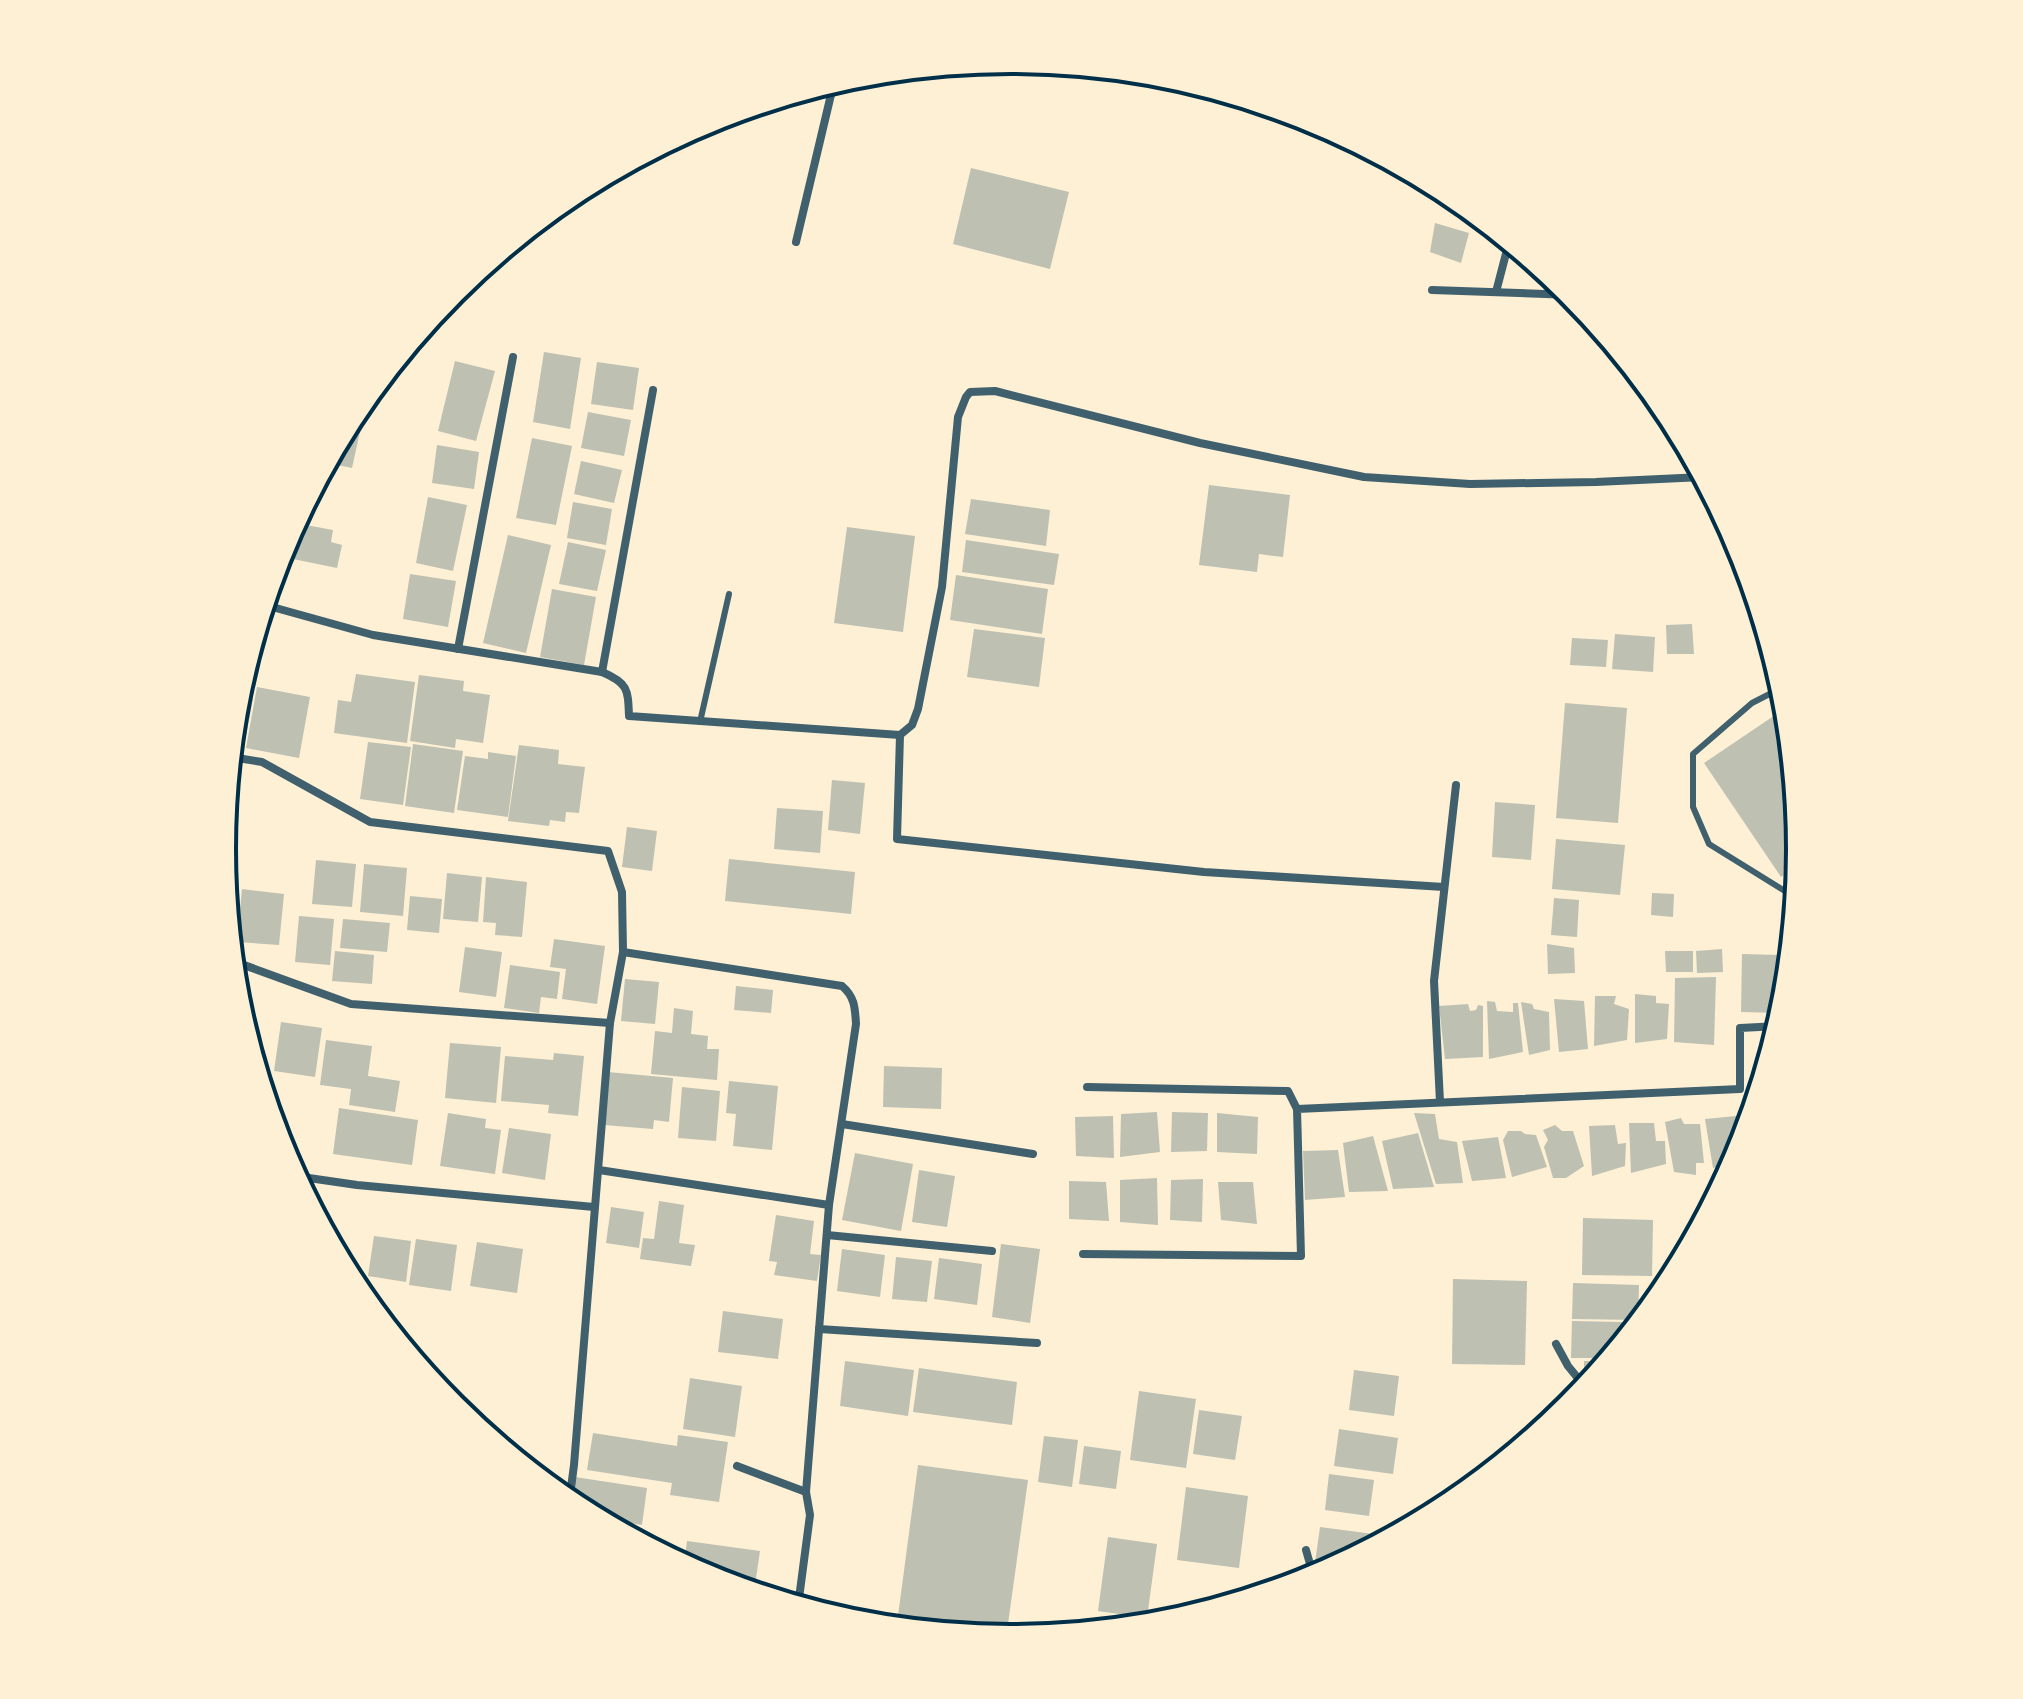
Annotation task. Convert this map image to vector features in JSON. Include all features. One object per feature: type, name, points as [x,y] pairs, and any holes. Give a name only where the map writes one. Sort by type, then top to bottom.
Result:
[{"type":"street","points":[[796,242],[831,96]]},
{"type":"street","points":[[1496,292],[1506,252]]},
{"type":"street","points":[[1432,290],[1553,294]]},
{"type":"street","points":[[458,649],[513,357]]},
{"type":"street","points":[[602,672],[653,390]]},
{"type":"street","points":[[275,608],[373,635],[602,672],[625,686],[629,716],[900,735],[912,725],[918,709],[942,587],[958,417],[970,392],[995,391],[1200,443],[1364,477],[1470,484],[1691,478]]},
{"type":"street","points":[[900,735],[897,839],[1204,872],[1444,887]]},
{"type":"street","points":[[242,759],[262,762],[370,822],[608,851],[622,892],[623,952],[610,1023],[571,1487]]},
{"type":"street","points":[[1440,1102],[1434,981],[1456,785]]},
{"type":"street","points":[[623,952],[842,986],[855,1004],[856,1024],[829,1205],[806,1492],[810,1515],[799,1595]]},
{"type":"street","points":[[245,965],[351,1004],[610,1023]]},
{"type":"street","points":[[1297,1109],[1740,1089],[1740,1028],[1766,1027]]},
{"type":"street","points":[[1083,1254],[1301,1256],[1297,1109],[1288,1091],[1087,1087]]},
{"type":"street","points":[[842,1124],[1033,1154]]},
{"type":"street","points":[[599,1170],[829,1205]]},
{"type":"street","points":[[310,1178],[594,1207]]},
{"type":"street","points":[[827,1235],[992,1251]]},
{"type":"street","points":[[819,1329],[1037,1343]]},
{"type":"street","points":[[1556,1344],[1578,1379]]},
{"type":"street","points":[[737,1466],[806,1492]]},
{"type":"street","points":[[1306,1550],[1310,1565]]},
{"type":"lane","points":[[700,722],[729,594]]},
{"type":"lane","points":[[1771,693],[1752,703],[1693,754],[1693,807],[1709,844],[1785,891]]},
{"type":"building","points":[[971,168],[1069,192],[1050,269],[953,244]]},
{"type":"building","points":[[1435,223],[1469,233],[1461,263],[1430,252]]},
{"type":"building","points":[[544,352],[581,358],[570,429],[533,422]]},
{"type":"building","points":[[455,361],[495,371],[476,441],[438,431]]},
{"type":"building","points":[[597,362],[639,368],[633,410],[591,404]]},
{"type":"building","points":[[588,412],[631,420],[624,456],[581,448]]},
{"type":"building","points":[[360,429],[352,468],[338,465]]},
{"type":"building","points":[[532,438],[572,446],[556,525],[516,518]]},
{"type":"building","points":[[437,445],[479,452],[474,489],[432,483]]},
{"type":"building","points":[[581,461],[622,470],[614,503],[574,494]]},
{"type":"building","points":[[1209,485],[1290,495],[1283,557],[1259,554],[1257,572],[1199,565]]},
{"type":"building","points":[[428,497],[467,505],[453,571],[416,563]]},
{"type":"building","points":[[971,499],[1050,510],[1046,546],[965,534]]},
{"type":"building","points":[[573,502],[612,509],[606,545],[567,538]]},
{"type":"building","points":[[308,525],[333,530],[331,542],[342,545],[337,568],[293,559]]},
{"type":"building","points":[[847,527],[915,536],[903,632],[834,623]]},
{"type":"building","points":[[508,535],[551,545],[526,653],[483,643]]},
{"type":"building","points":[[966,540],[1059,554],[1054,585],[962,572]]},
{"type":"building","points":[[568,542],[606,550],[597,591],[559,584]]},
{"type":"building","points":[[410,574],[456,581],[448,627],[403,619]]},
{"type":"building","points":[[956,575],[1048,589],[1042,634],[950,620]]},
{"type":"building","points":[[552,589],[596,597],[584,665],[540,657]]},
{"type":"building","points":[[1692,624],[1694,654],[1667,654],[1666,625]]},
{"type":"building","points":[[974,629],[1045,638],[1039,687],[967,677]]},
{"type":"building","points":[[1615,634],[1655,637],[1653,672],[1612,669]]},
{"type":"building","points":[[1572,638],[1608,640],[1606,667],[1570,665]]},
{"type":"building","points":[[356,674],[415,682],[407,743],[334,733],[338,700],[351,702]]},
{"type":"building","points":[[419,675],[464,681],[463,691],[490,695],[483,743],[456,739],[455,748],[410,741]]},
{"type":"building","points":[[257,687],[310,697],[299,758],[246,748]]},
{"type":"building","points":[[251,698],[253,699],[243,746]]},
{"type":"building","points":[[1565,703],[1627,708],[1618,823],[1556,818]]},
{"type":"building","points":[[1775,715],[1785,799],[1786,874],[1781,877],[1704,763]]},
{"type":"building","points":[[368,742],[411,747],[403,805],[360,799]]},
{"type":"building","points":[[413,744],[463,751],[454,813],[405,806]]},
{"type":"building","points":[[519,745],[559,750],[558,764],[585,767],[579,813],[566,812],[565,822],[550,820],[549,826],[508,821]]},
{"type":"building","points":[[488,752],[516,756],[508,817],[457,810],[465,756],[488,759]]},
{"type":"building","points":[[832,780],[865,783],[860,834],[828,830]]},
{"type":"building","points":[[1495,802],[1535,805],[1531,860],[1492,857]]},
{"type":"building","points":[[777,808],[823,811],[820,853],[774,849]]},
{"type":"building","points":[[627,827],[657,831],[652,871],[622,867]]},
{"type":"building","points":[[1556,839],[1625,845],[1620,895],[1552,889]]},
{"type":"building","points":[[729,859],[855,872],[851,914],[725,901]]},
{"type":"building","points":[[316,860],[356,864],[352,907],[312,904]]},
{"type":"building","points":[[364,864],[407,868],[403,916],[360,912]]},
{"type":"building","points":[[447,873],[482,877],[478,922],[443,919]]},
{"type":"building","points":[[486,877],[527,882],[522,937],[495,935],[496,923],[483,922]]},
{"type":"building","points":[[242,889],[284,894],[279,945],[242,942],[240,915]]},
{"type":"building","points":[[1652,893],[1674,894],[1673,917],[1651,915]]},
{"type":"building","points":[[410,896],[442,899],[439,933],[407,930]]},
{"type":"building","points":[[1554,898],[1579,900],[1577,937],[1551,935]]},
{"type":"building","points":[[299,916],[334,919],[330,965],[295,962]]},
{"type":"building","points":[[343,919],[390,923],[387,952],[340,948]]},
{"type":"building","points":[[554,939],[605,946],[597,1004],[562,999],[566,969],[550,967]]},
{"type":"building","points":[[1547,944],[1574,948],[1575,973],[1548,974]]},
{"type":"building","points":[[465,947],[502,952],[496,997],[459,992]]},
{"type":"building","points":[[1722,949],[1723,972],[1697,973],[1696,951]]},
{"type":"building","points":[[335,951],[374,955],[372,984],[332,981]]},
{"type":"building","points":[[1665,951],[1693,951],[1693,972],[1666,972]]},
{"type":"building","points":[[1742,954],[1779,955],[1769,1013],[1741,1012]]},
{"type":"building","points":[[510,965],[560,972],[557,999],[541,997],[539,1013],[504,1008]]},
{"type":"building","points":[[1716,977],[1714,1045],[1674,1042],[1675,978]]},
{"type":"building","points":[[625,979],[659,982],[655,1024],[621,1021]]},
{"type":"building","points":[[736,986],[773,990],[771,1013],[734,1010]]},
{"type":"building","points":[[1635,994],[1656,996],[1656,1003],[1669,1004],[1667,1039],[1635,1043]]},
{"type":"building","points":[[1595,996],[1616,996],[1614,1004],[1629,1009],[1627,1040],[1594,1046]]},
{"type":"building","points":[[1554,999],[1584,1001],[1588,1049],[1559,1052]]},
{"type":"building","points":[[1487,1001],[1495,1002],[1497,1011],[1513,1012],[1513,1003],[1518,1003],[1523,1052],[1489,1059]]},
{"type":"building","points":[[1521,1002],[1549,1012],[1550,1050],[1529,1055]]},
{"type":"building","points":[[1468,1004],[1470,1011],[1476,1010],[1478,1005],[1483,1006],[1483,1057],[1445,1059],[1439,1006]]},
{"type":"building","points":[[674,1008],[693,1011],[691,1034],[708,1036],[707,1049],[719,1049],[717,1080],[651,1074],[655,1031],[672,1033]]},
{"type":"building","points":[[281,1022],[322,1028],[315,1077],[274,1071]]},
{"type":"building","points":[[326,1040],[372,1046],[368,1076],[400,1081],[395,1112],[349,1105],[351,1089],[320,1085]]},
{"type":"building","points":[[450,1043],[501,1047],[496,1103],[445,1098]]},
{"type":"building","points":[[554,1053],[584,1056],[578,1116],[548,1113],[549,1105],[501,1101],[505,1056],[553,1060]]},
{"type":"building","points":[[884,1066],[942,1068],[941,1109],[883,1107]]},
{"type":"building","points":[[608,1072],[673,1078],[669,1122],[654,1120],[653,1129],[604,1125]]},
{"type":"building","points":[[729,1081],[778,1086],[772,1150],[733,1146],[736,1114],[726,1113]]},
{"type":"building","points":[[682,1087],[720,1091],[716,1141],[678,1138]]},
{"type":"building","points":[[339,1108],[418,1120],[412,1165],[333,1154]]},
{"type":"building","points":[[1157,1112],[1160,1152],[1120,1157],[1121,1114]]},
{"type":"building","points":[[1172,1112],[1208,1113],[1207,1151],[1171,1152]]},
{"type":"building","points":[[448,1113],[486,1119],[485,1128],[501,1130],[495,1174],[440,1166]]},
{"type":"building","points":[[1217,1113],[1258,1117],[1257,1154],[1217,1152]]},
{"type":"building","points":[[1414,1113],[1435,1114],[1439,1139],[1457,1142],[1463,1183],[1436,1184]]},
{"type":"building","points":[[1113,1116],[1114,1158],[1076,1156],[1075,1117]]},
{"type":"building","points":[[1736,1116],[1736,1124],[1728,1146],[1719,1166],[1713,1168],[1705,1119]]},
{"type":"building","points":[[1681,1118],[1684,1124],[1700,1124],[1704,1163],[1696,1163],[1696,1175],[1674,1172],[1665,1122]]},
{"type":"building","points":[[1629,1123],[1654,1123],[1656,1141],[1665,1141],[1666,1164],[1631,1173]]},
{"type":"building","points":[[1555,1125],[1562,1131],[1573,1131],[1584,1166],[1566,1178],[1553,1178],[1544,1147],[1548,1140],[1543,1130]]},
{"type":"building","points":[[1615,1125],[1618,1144],[1626,1143],[1625,1166],[1592,1176],[1589,1126]]},
{"type":"building","points":[[509,1128],[551,1134],[545,1180],[502,1173]]},
{"type":"building","points":[[1508,1131],[1536,1135],[1547,1167],[1512,1177],[1503,1140]]},
{"type":"building","points":[[1418,1133],[1434,1187],[1393,1189],[1382,1141]]},
{"type":"building","points":[[1373,1136],[1388,1191],[1349,1192],[1343,1143]]},
{"type":"building","points":[[1498,1137],[1506,1178],[1472,1181],[1462,1141]]},
{"type":"building","points":[[1338,1150],[1345,1197],[1305,1200],[1303,1151]]},
{"type":"building","points":[[855,1153],[913,1164],[901,1231],[842,1220]]},
{"type":"building","points":[[919,1170],[955,1176],[947,1227],[912,1222]]},
{"type":"building","points":[[1157,1178],[1158,1225],[1120,1222],[1120,1180]]},
{"type":"building","points":[[1203,1179],[1202,1222],[1170,1220],[1171,1180]]},
{"type":"building","points":[[1069,1181],[1106,1182],[1109,1221],[1069,1219]]},
{"type":"building","points":[[1218,1182],[1253,1182],[1257,1224],[1221,1220]]},
{"type":"building","points":[[659,1201],[684,1205],[679,1243],[695,1245],[691,1266],[640,1259],[643,1238],[654,1239]]},
{"type":"building","points":[[611,1207],[644,1212],[639,1248],[606,1243]]},
{"type":"building","points":[[776,1215],[814,1221],[810,1254],[821,1255],[817,1281],[774,1275],[777,1262],[769,1261]]},
{"type":"building","points":[[1583,1218],[1653,1220],[1652,1276],[1582,1275]]},
{"type":"building","points":[[374,1236],[411,1241],[406,1282],[368,1276]]},
{"type":"building","points":[[416,1239],[457,1245],[451,1291],[409,1285]]},
{"type":"building","points":[[477,1242],[523,1249],[517,1293],[470,1286]]},
{"type":"building","points":[[1001,1244],[1040,1249],[1030,1323],[992,1317]]},
{"type":"building","points":[[842,1249],[885,1255],[880,1297],[837,1291]]},
{"type":"building","points":[[896,1257],[932,1261],[927,1302],[892,1299]]},
{"type":"building","points":[[939,1258],[982,1264],[977,1305],[934,1299]]},
{"type":"building","points":[[1453,1279],[1527,1281],[1525,1365],[1452,1364]]},
{"type":"building","points":[[1573,1283],[1639,1285],[1638,1305],[1628,1320],[1572,1319]]},
{"type":"building","points":[[723,1311],[783,1319],[778,1359],[718,1352]]},
{"type":"building","points":[[1572,1321],[1622,1322],[1622,1328],[1597,1358],[1571,1358]]},
{"type":"building","points":[[845,1361],[914,1370],[908,1416],[840,1406]]},
{"type":"building","points":[[1584,1361],[1595,1361],[1584,1373]]},
{"type":"building","points":[[919,1368],[1017,1382],[1012,1425],[913,1412]]},
{"type":"building","points":[[1354,1370],[1399,1376],[1394,1416],[1349,1410]]},
{"type":"building","points":[[690,1378],[742,1386],[735,1437],[683,1429]]},
{"type":"building","points":[[1139,1391],[1196,1399],[1186,1468],[1130,1460]]},
{"type":"building","points":[[1199,1410],[1242,1416],[1235,1460],[1193,1454]]},
{"type":"building","points":[[1339,1429],[1398,1438],[1393,1474],[1334,1466]]},
{"type":"building","points":[[593,1433],[677,1446],[678,1435],[728,1442],[719,1502],[670,1495],[672,1483],[587,1470]]},
{"type":"building","points":[[1044,1436],[1078,1440],[1072,1487],[1038,1482]]},
{"type":"building","points":[[1084,1446],[1121,1451],[1116,1489],[1079,1484]]},
{"type":"building","points":[[918,1465],[1028,1480],[1008,1625],[898,1616]]},
{"type":"building","points":[[1329,1474],[1374,1480],[1369,1516],[1325,1510]]},
{"type":"building","points":[[575,1477],[647,1488],[642,1525],[627,1522],[574,1489]]},
{"type":"building","points":[[1186,1487],[1248,1496],[1239,1568],[1177,1560]]},
{"type":"building","points":[[1320,1527],[1374,1534],[1354,1545],[1315,1563]]},
{"type":"building","points":[[1108,1537],[1157,1544],[1148,1612],[1129,1615],[1098,1611]]},
{"type":"building","points":[[687,1541],[760,1551],[756,1582],[715,1566],[686,1553]]}]
